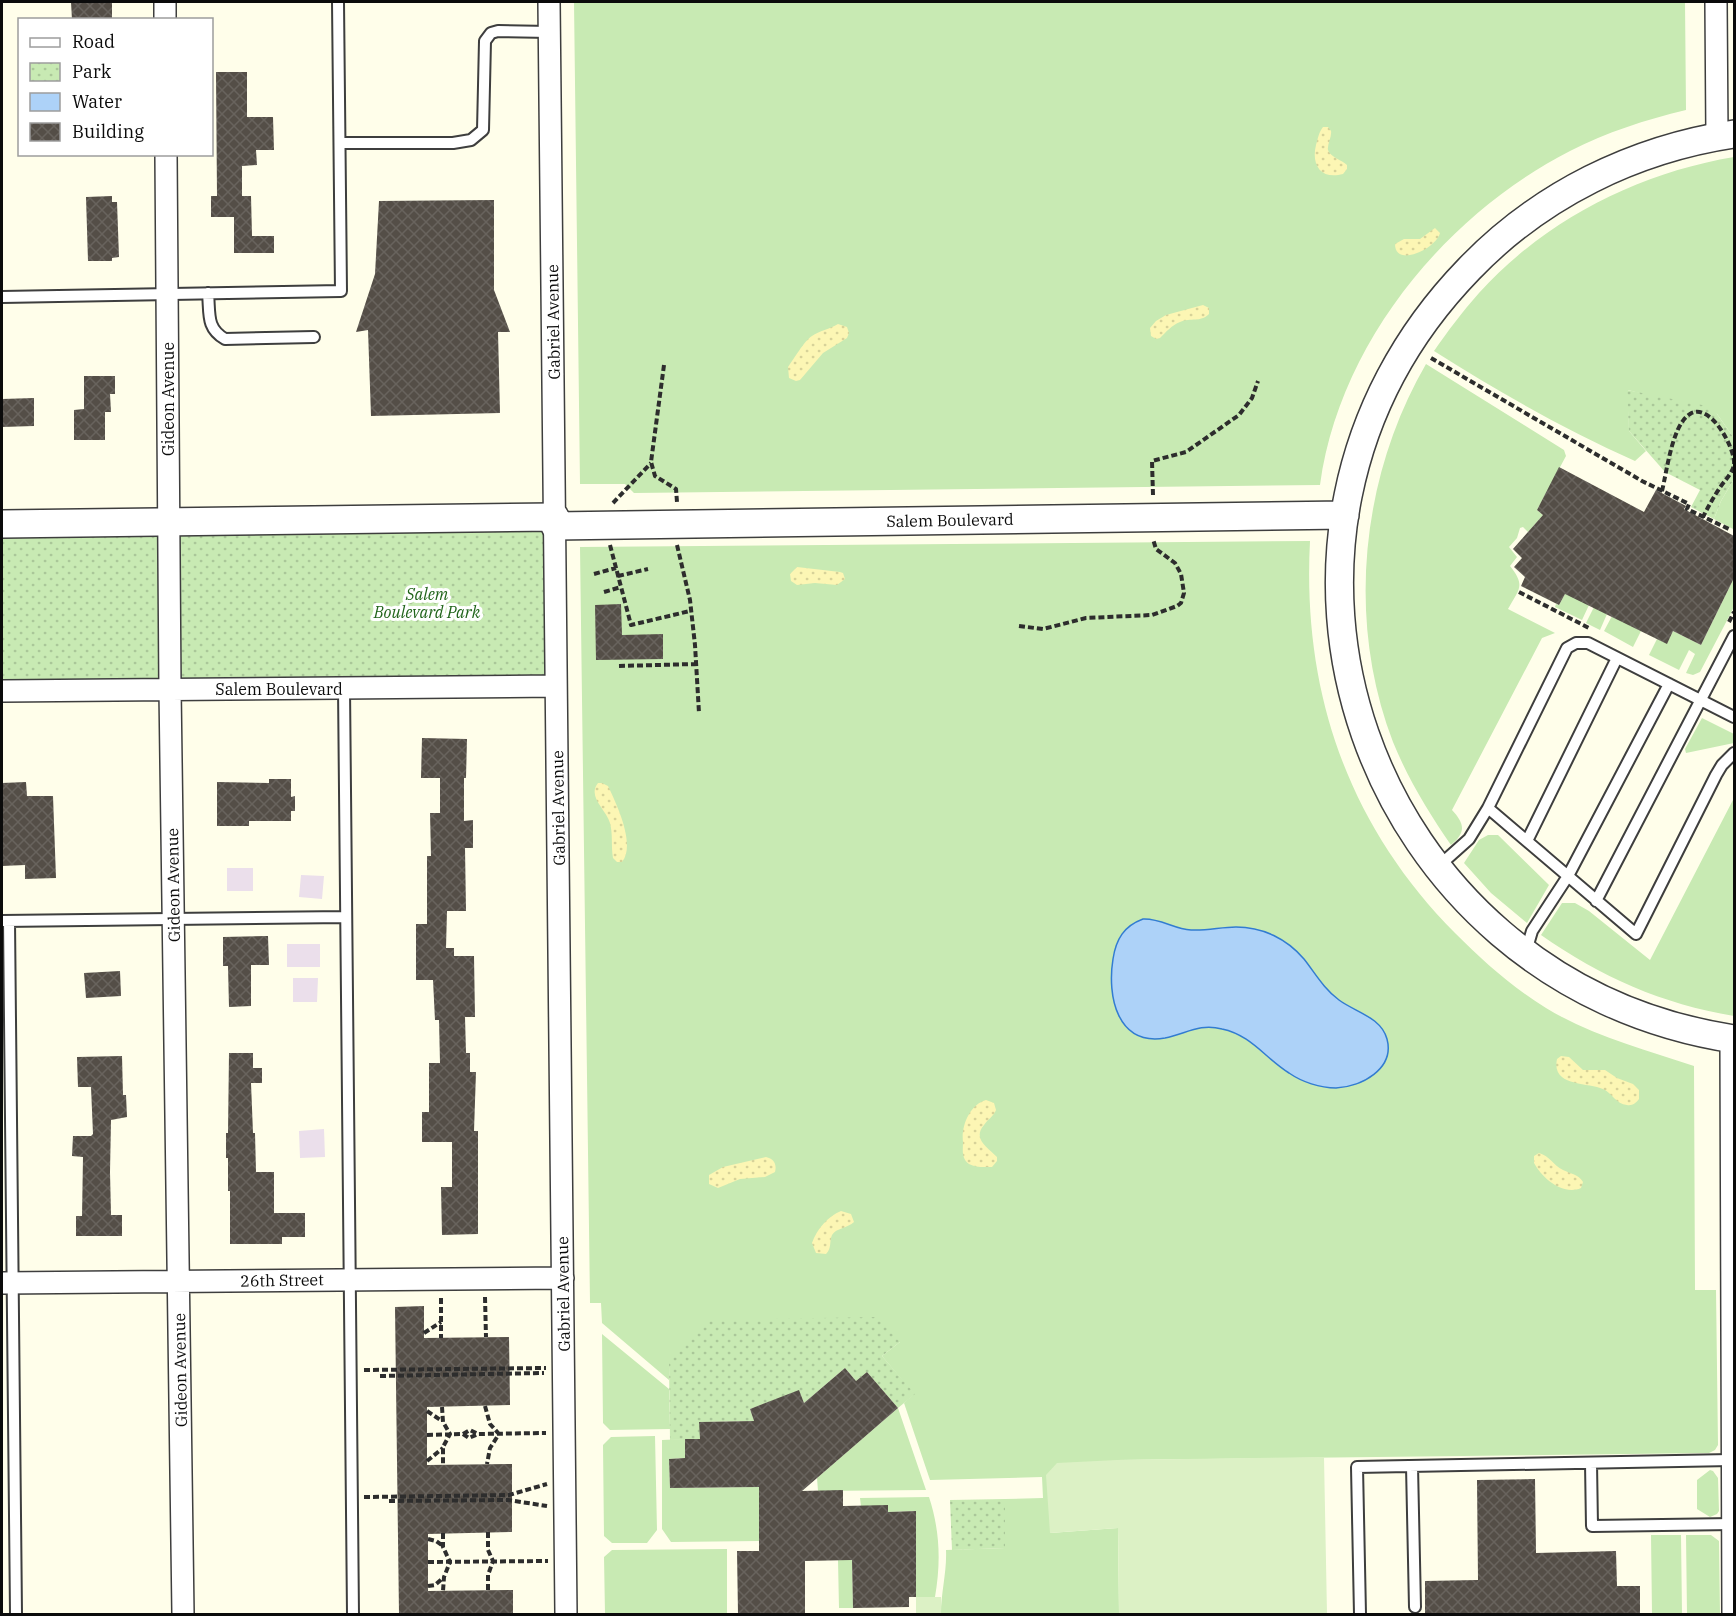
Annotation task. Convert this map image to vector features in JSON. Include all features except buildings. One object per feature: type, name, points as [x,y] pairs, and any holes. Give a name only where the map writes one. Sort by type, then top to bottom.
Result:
[{"type":"street","points":[[165,2],[165,18]]},
{"type":"street","name":"Gabriel Avenue","points":[[549,2],[566,1614]]},
{"type":"street","points":[[1716,2],[1726,135],[1660,151],[1631,161],[1586,182],[1527,218],[1482,256],[1441,300],[1407,348],[1376,410],[1359,457],[1345,515],[1340,610],[1346,661],[1357,710],[1373,758],[1412,833],[1437,868],[1487,922],[1525,954],[1572,984],[1623,1009],[1676,1027],[1732,1039],[1733,1614]]},
{"type":"street","name":"Gideon Avenue","points":[[166,156],[170,689],[183,1614]]},
{"type":"street","name":"Salem Boulevard","points":[[2,524],[555,522],[606,526],[1345,515]]},
{"type":"street","name":"Salem Boulevard","points":[[2,691],[556,686]]},
{"type":"street","name":"26th Street","points":[[7,1283],[562,1278]]},
{"type":"lane","points":[[2,297],[341,291],[338,2]]},
{"type":"lane","points":[[340,143],[453,143],[471,140],[483,130],[485,40],[491,33],[498,32],[550,32]]},
{"type":"lane","points":[[208,293],[211,325],[214,332],[225,339],[315,337]]},
{"type":"lane","points":[[1596,900],[1701,700],[1731,652],[1730,634]]},
{"type":"lane","points":[[1437,868],[1469,839],[1488,808],[1567,648],[1582,642],[1734,717]]},
{"type":"lane","points":[[1527,841],[1617,658]]},
{"type":"lane","points":[[1525,954],[1532,931],[1568,876],[1668,684]]},
{"type":"lane","points":[[344,688],[353,1614]]},
{"type":"lane","points":[[1488,808],[1636,934],[1716,775],[1734,753]]},
{"type":"lane","points":[[16,1614],[7,1283],[5,921],[346,917]]},
{"type":"lane","points":[[1360,1614],[1357,1467],[1731,1460]]},
{"type":"lane","points":[[1591,1462],[1592,1526],[1733,1516]]},
{"type":"lane","points":[[1412,1466],[1416,1606]]},
{"type":"path","points":[[1428,356],[1642,481],[1689,504],[1687,509],[1731,530]]},
{"type":"path","points":[[664,365],[651,462],[655,476],[676,489],[678,554],[687,584],[699,713]]},
{"type":"path","points":[[1662,491],[1679,427],[1692,412],[1707,414],[1721,430],[1731,447],[1734,464],[1703,517]]},
{"type":"path","points":[[651,462],[615,500],[606,526],[621,588],[631,625],[690,610]]},
{"type":"path","points":[[594,574],[616,568]]},
{"type":"path","points":[[618,576],[648,569]]},
{"type":"path","points":[[604,592],[621,588]]},
{"type":"path","points":[[1519,592],[1592,629]]},
{"type":"path","points":[[1730,634],[1734,612]]},
{"type":"path","points":[[619,666],[696,664]]},
{"type":"path","points":[[485,1297],[486,1337]]},
{"type":"path","points":[[441,1298],[441,1338]]},
{"type":"path","points":[[424,1333],[441,1323]]},
{"type":"path","points":[[350,1370],[547,1368]]},
{"type":"path","points":[[380,1376],[547,1373]]},
{"type":"path","points":[[485,1406],[490,1424],[499,1434]]},
{"type":"path","points":[[442,1407],[443,1422]]},
{"type":"path","points":[[427,1411],[443,1422],[450,1434]]},
{"type":"path","points":[[427,1435],[463,1434],[469,1438],[478,1434],[547,1433]]},
{"type":"path","points":[[427,1461],[443,1448],[450,1434]]},
{"type":"path","points":[[487,1464],[490,1448],[499,1434]]},
{"type":"path","points":[[443,1448],[443,1465]]},
{"type":"path","points":[[352,1497],[509,1495],[548,1484]]},
{"type":"path","points":[[389,1501],[508,1500],[548,1506]]},
{"type":"path","points":[[488,1532],[488,1550],[493,1561],[488,1575],[488,1590]]},
{"type":"path","points":[[443,1533],[443,1547]]},
{"type":"path","points":[[428,1539],[436,1541],[443,1547],[450,1562],[444,1577],[443,1591]]},
{"type":"path","points":[[428,1562],[548,1561]]},
{"type":"path","points":[[428,1586],[439,1582],[444,1577]]},
{"type":"shaded area","points":[[227,868],[253,868],[253,891],[227,891]]},
{"type":"shaded area","points":[[301,875],[324,876],[322,899],[299,897]]},
{"type":"shaded area","points":[[287,944],[320,944],[320,967],[287,967]]},
{"type":"shaded area","points":[[293,978],[318,978],[317,1002],[293,1002]]},
{"type":"shaded area","points":[[324,1129],[325,1157],[300,1158],[299,1131]]},
{"type":"green space","points":[[574,2],[1685,2],[1686,110],[1626,127],[1570,151],[1524,178],[1481,210],[1441,248],[1405,289],[1374,334],[1350,382],[1331,433],[1320,485],[634,493],[625,484],[580,484]]},
{"type":"green space","points":[[1734,157],[1734,438],[1717,414],[1628,390],[1629,431],[1646,451],[1635,461],[1533,410],[1434,351],[1473,300],[1505,267],[1563,222],[1629,188],[1663,175],[1698,164]]},
{"type":"green space","points":[[1426,364],[1564,450],[1566,456],[1537,510],[1543,515],[1528,532],[1523,527],[1520,528],[1517,538],[1509,547],[1517,557],[1510,566],[1518,578],[1519,588],[1508,609],[1555,633],[1542,638],[1452,810],[1461,823],[1462,832],[1451,845],[1419,795],[1393,742],[1378,695],[1369,647],[1366,598],[1368,549],[1375,501],[1387,453],[1404,407]]},
{"type":"green space","points":[[1627,390],[1707,406],[1717,414],[1734,438],[1734,479],[1714,519],[1691,507],[1700,490],[1665,472],[1629,431]]},
{"type":"green space","points":[[1734,479],[1734,528],[1733,529],[1714,519]]},
{"type":"green space","name":"Salem Boulevard Park","points":[[555,517],[556,686],[2,691],[2,525]]},
{"type":"green space","points":[[1310,541],[1310,597],[1314,651],[1324,703],[1339,753],[1360,801],[1386,847],[1418,891],[1455,933],[1487,963],[1546,1008],[1600,1034],[1694,1066],[1695,1290],[1716,1290],[1718,1445],[1709,1453],[1117,1460],[1050,1533],[1118,1528],[1119,1614],[941,1614],[946,1550],[1005,1548],[1005,1499],[1043,1498],[1042,1477],[930,1480],[904,1403],[914,1394],[882,1356],[900,1342],[669,1363],[669,1380],[602,1323],[601,1303],[590,1303],[580,547]]},
{"type":"green space","points":[[1734,578],[1734,607],[1700,672],[1693,675],[1686,673],[1695,654],[1689,650],[1679,670],[1649,655],[1657,639],[1667,643],[1673,631],[1701,645]]},
{"type":"green space","points":[[1566,592],[1589,605],[1582,620],[1555,607],[1556,604],[1559,605]]},
{"type":"green space","points":[[1594,607],[1607,614],[1600,630],[1586,623]]},
{"type":"green space","points":[[1612,616],[1641,631],[1633,647],[1604,631]]},
{"type":"green space","points":[[1702,718],[1734,734],[1734,743],[1686,753],[1685,749]]},
{"type":"green space","points":[[1734,798],[1734,1016],[1682,1004],[1633,987],[1586,964],[1541,935],[1562,903],[1575,903],[1589,911],[1650,960]]},
{"type":"green space","points":[[1488,835],[1498,835],[1549,885],[1527,923],[1491,893],[1464,863],[1479,840]]},
{"type":"green space","points":[[876,1317],[900,1342],[882,1356],[915,1394],[898,1408],[867,1372],[856,1381],[845,1368],[804,1403],[799,1391],[750,1409],[754,1421],[700,1422],[700,1439],[670,1440],[669,1363],[674,1352],[708,1320]]},
{"type":"green space","points":[[602,1334],[669,1389],[670,1429],[610,1430],[603,1423]]},
{"type":"green space","points":[[898,1408],[926,1490],[818,1491],[817,1478]]},
{"type":"green space","points":[[655,1436],[657,1530],[647,1543],[612,1543],[604,1536],[603,1445],[611,1437]]},
{"type":"green space","points":[[685,1439],[685,1458],[669,1459],[670,1488],[759,1487],[759,1541],[671,1542],[662,1529],[662,1440]]},
{"type":"green space","points":[[1324,1457],[1327,1614],[1119,1614],[1118,1528],[1050,1533],[1046,1475],[1057,1463]]},
{"type":"green space","points":[[1710,1470],[1718,1478],[1719,1511],[1710,1517],[1697,1509],[1697,1480]]},
{"type":"green space","points":[[929,1497],[937,1534],[939,1559],[937,1584],[935,1597],[916,1597],[916,1511],[888,1512],[861,1506],[860,1498]]},
{"type":"green space","points":[[1005,1499],[1005,1548],[952,1550],[950,1500]]},
{"type":"green space","points":[[1651,1535],[1681,1535],[1682,1614],[1652,1614]]},
{"type":"green space","points":[[1686,1535],[1711,1535],[1719,1541],[1720,1614],[1687,1614]]},
{"type":"green space","points":[[727,1549],[727,1614],[605,1614],[604,1557],[612,1550]]},
{"type":"green space","points":[[838,1560],[852,1560],[853,1608],[839,1608]]},
{"type":"green space","points":[[916,1597],[941,1597],[941,1614],[916,1614]]},
{"type":"sand","points":[[1323,127],[1328,127],[1331,131],[1329,152],[1347,165],[1343,174],[1323,173],[1317,165],[1316,145]]},
{"type":"sand","points":[[1435,228],[1440,233],[1437,239],[1424,250],[1408,255],[1401,255],[1397,251],[1395,244],[1404,239],[1420,239]]},
{"type":"sand","points":[[1203,305],[1209,308],[1209,314],[1206,317],[1177,323],[1160,338],[1156,339],[1151,336],[1150,328],[1166,315]]},
{"type":"sand","points":[[838,324],[847,327],[849,333],[847,338],[823,353],[800,380],[789,378],[788,367],[809,338]]},
{"type":"sand","points":[[797,567],[840,572],[843,573],[845,579],[837,585],[815,583],[797,585],[791,581],[790,574]]},
{"type":"sand","points":[[598,783],[608,786],[624,825],[627,846],[622,862],[617,862],[613,858],[610,823],[595,793]]},
{"type":"sand","points":[[1561,1056],[1569,1057],[1583,1070],[1605,1070],[1633,1084],[1639,1090],[1639,1099],[1632,1105],[1623,1104],[1603,1089],[1565,1079],[1557,1068],[1557,1059]]},
{"type":"sand","points":[[986,1100],[994,1103],[996,1110],[981,1130],[980,1139],[997,1157],[992,1167],[969,1164],[963,1154],[963,1130],[967,1117],[975,1107]]},
{"type":"sand","points":[[1539,1153],[1560,1168],[1579,1177],[1583,1182],[1581,1188],[1567,1190],[1548,1180],[1534,1163],[1534,1156]]},
{"type":"sand","points":[[766,1157],[774,1162],[776,1169],[775,1172],[765,1177],[740,1179],[718,1188],[709,1184],[709,1175],[723,1167]]},
{"type":"sand","points":[[841,1211],[851,1214],[854,1222],[832,1235],[826,1254],[816,1253],[812,1243],[817,1233],[827,1220]]},
{"type":"water","points":[[1143,919],[1191,930],[1230,927],[1256,929],[1282,940],[1304,959],[1334,996],[1379,1025],[1387,1039],[1386,1059],[1374,1074],[1365,1080],[1346,1087],[1324,1087],[1294,1076],[1241,1036],[1222,1029],[1199,1028],[1165,1038],[1149,1038],[1136,1034],[1126,1026],[1119,1015],[1114,1002],[1112,973],[1114,952],[1119,939],[1126,929]]}]
